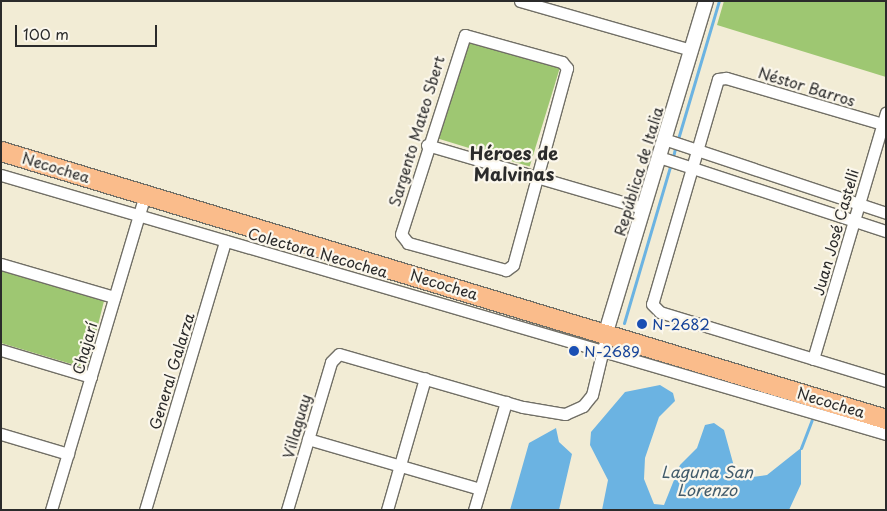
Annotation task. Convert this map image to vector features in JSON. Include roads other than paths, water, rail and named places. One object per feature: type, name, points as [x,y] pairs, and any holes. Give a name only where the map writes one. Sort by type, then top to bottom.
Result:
[{"type":"main road","name":"Necochea","points":[[1,140],[608,327],[886,419]]},
{"type":"main road","name":"Necochea","points":[[1,151],[886,406]]},
{"type":"street","points":[[520,1],[691,50]]},
{"type":"street","name":"República de Italia","points":[[339,354],[506,402],[558,414],[578,410],[592,395],[608,327],[706,1]]},
{"type":"street","name":"Sargento Mateo Sbert","points":[[465,35],[566,65],[537,177],[509,269],[402,238],[427,145],[465,35]]},
{"type":"street","name":"Néstor Barros","points":[[696,150],[720,78],[885,121]]},
{"type":"street","name":"Juan José Castelli","points":[[813,359],[885,121]]},
{"type":"street","points":[[664,139],[886,213]]},
{"type":"street","points":[[427,145],[643,208]]},
{"type":"street","points":[[696,150],[653,307],[886,381]]},
{"type":"street","points":[[659,157],[886,231]]},
{"type":"street","name":"Colectora Necochea","points":[[1,175],[886,434]]},
{"type":"street","name":"Chajarí","points":[[51,510],[145,194]]},
{"type":"street","name":"General Galarza","points":[[145,510],[226,240]]},
{"type":"street","points":[[1,264],[114,297]]},
{"type":"street","points":[[1,350],[90,377]]},
{"type":"street","name":"Villaguay","points":[[288,510],[331,362],[339,354]]},
{"type":"street","points":[[387,510],[426,378]]},
{"type":"street","points":[[474,510],[506,402]]},
{"type":"street","points":[[1,434],[68,454]]},
{"type":"street","points":[[308,439],[480,489]]},
{"type":"water","name":"Laguna San Lorenzo","points":[[660,385],[673,393],[675,401],[659,417],[645,458],[644,479],[654,504],[664,505],[680,465],[697,448],[705,425],[714,423],[724,430],[735,470],[745,478],[767,475],[801,448],[801,484],[789,510],[602,510],[608,480],[590,445],[591,432],[625,392]]},
{"type":"water","points":[[556,428],[559,442],[572,454],[559,510],[510,510],[529,443]]},
{"type":"waterway","points":[[678,139],[719,1]]},
{"type":"waterway","points":[[673,157],[675,148]]},
{"type":"waterway","points":[[624,323],[670,167]]},
{"type":"waterway","points":[[801,448],[812,420]]},
{"type":"place","name":"N-2682","points":[[642,324]]},
{"type":"place","name":"N-2689","points":[[574,351]]},
{"type":"district","name":"Héroes de Malvinas","points":[[514,164]]}]
